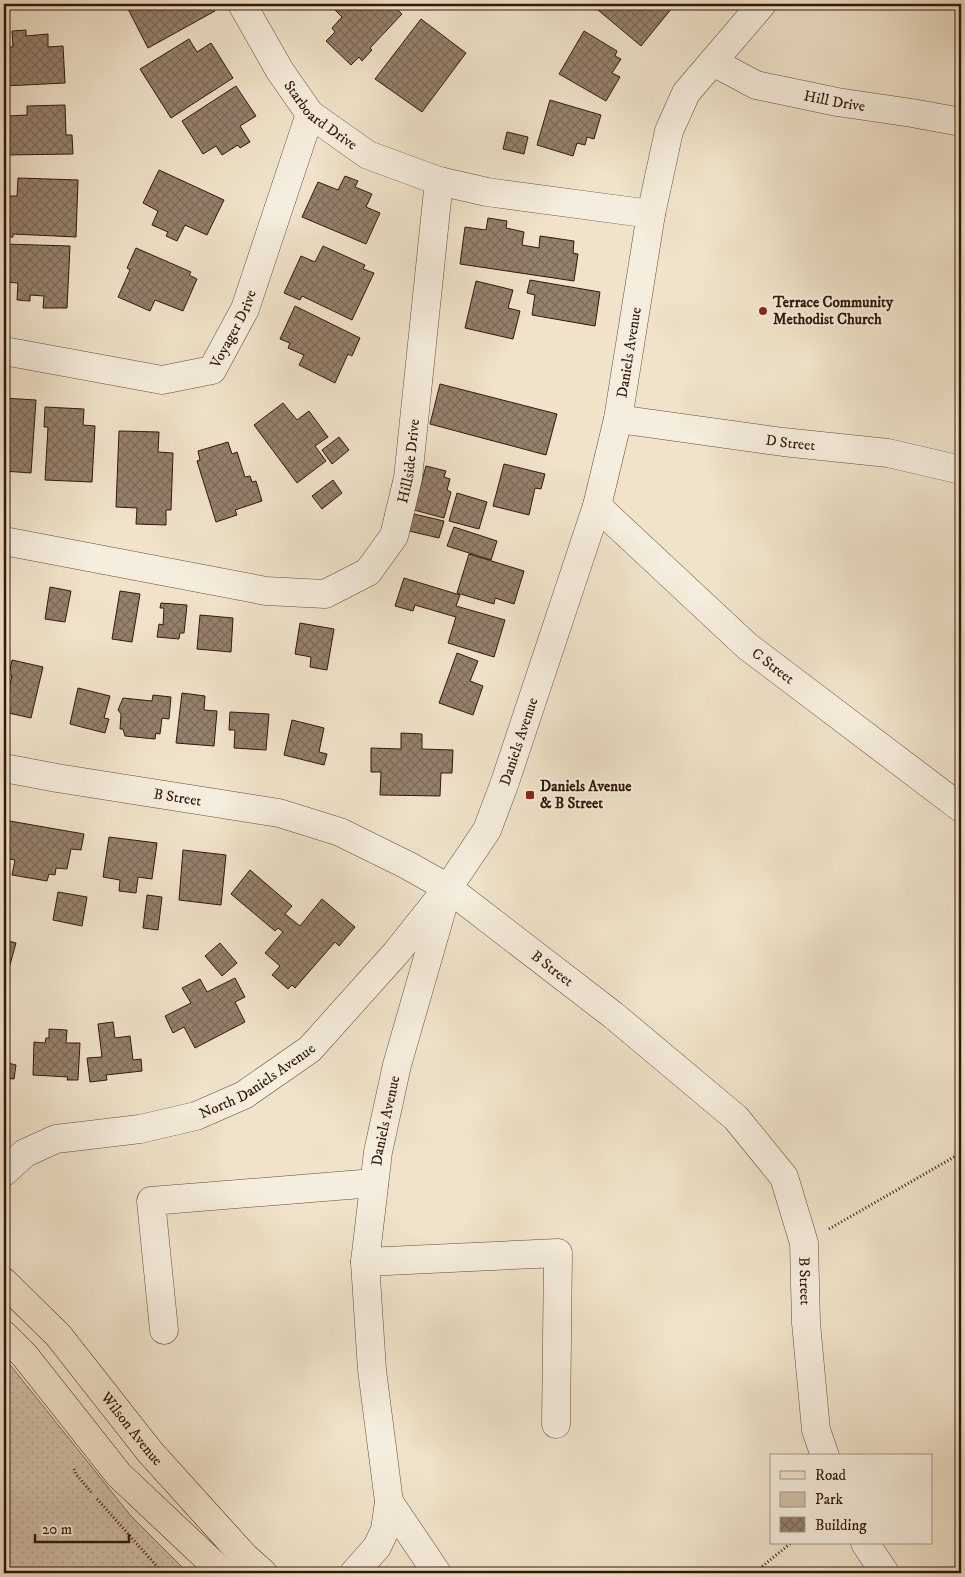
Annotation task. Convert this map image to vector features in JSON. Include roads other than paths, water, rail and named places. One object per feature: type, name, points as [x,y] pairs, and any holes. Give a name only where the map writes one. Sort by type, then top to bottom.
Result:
[{"type":"main road","name":"Wilson Avenue","points":[[4,1282],[58,1335],[150,1452],[244,1556],[263,1573]]},
{"type":"main road","points":[[4,1335],[24,1356],[120,1475],[223,1573]]},
{"type":"street","name":"Starboard Drive","points":[[242,4],[280,71],[310,114],[368,155],[439,181]]},
{"type":"street","name":"Daniels Avenue","points":[[354,1573],[377,1548],[385,1530],[389,1502],[372,1370],[365,1262],[378,1152],[396,1065],[448,888],[487,830],[504,786],[597,506],[618,419],[651,214],[669,131],[686,93],[762,4]]},
{"type":"street","name":"Hill Drive","points":[[713,62],[756,85],[837,102],[961,122]]},
{"type":"street","name":"Voyager Drive","points":[[4,351],[162,380],[212,370],[245,309],[310,114]]},
{"type":"street","points":[[439,181],[487,192],[651,214]]},
{"type":"street","name":"Hillside Drive","points":[[4,541],[266,591],[325,594],[368,572],[394,536],[408,478],[439,181]]},
{"type":"street","name":"D Street","points":[[618,419],[783,442],[888,453],[961,470]]},
{"type":"street","name":"C Street","points":[[597,506],[747,646],[961,808]]},
{"type":"street","name":"B Street","points":[[4,768],[74,781],[279,813],[340,832],[407,865],[448,888],[613,1015],[736,1118],[784,1178],[804,1243],[806,1323],[816,1430],[825,1454]]},
{"type":"street","name":"North Daniels Avenue","points":[[4,1172],[24,1153],[56,1139],[140,1129],[196,1116],[244,1095],[310,1049],[396,953],[448,888]]},
{"type":"street","points":[[164,1330],[151,1201],[374,1183]]},
{"type":"street","points":[[365,1262],[558,1253],[556,1424]]},
{"type":"street","name":"Daniels Avenue","points":[[389,1502],[437,1573]]},
{"type":"street","points":[[866,1544],[885,1573]]},
{"type":"place","name":"Terrace Community Methodist Church","points":[[763,311]]},
{"type":"place","name":"Daniels Avenue & B Street","points":[[530,795]]}]
